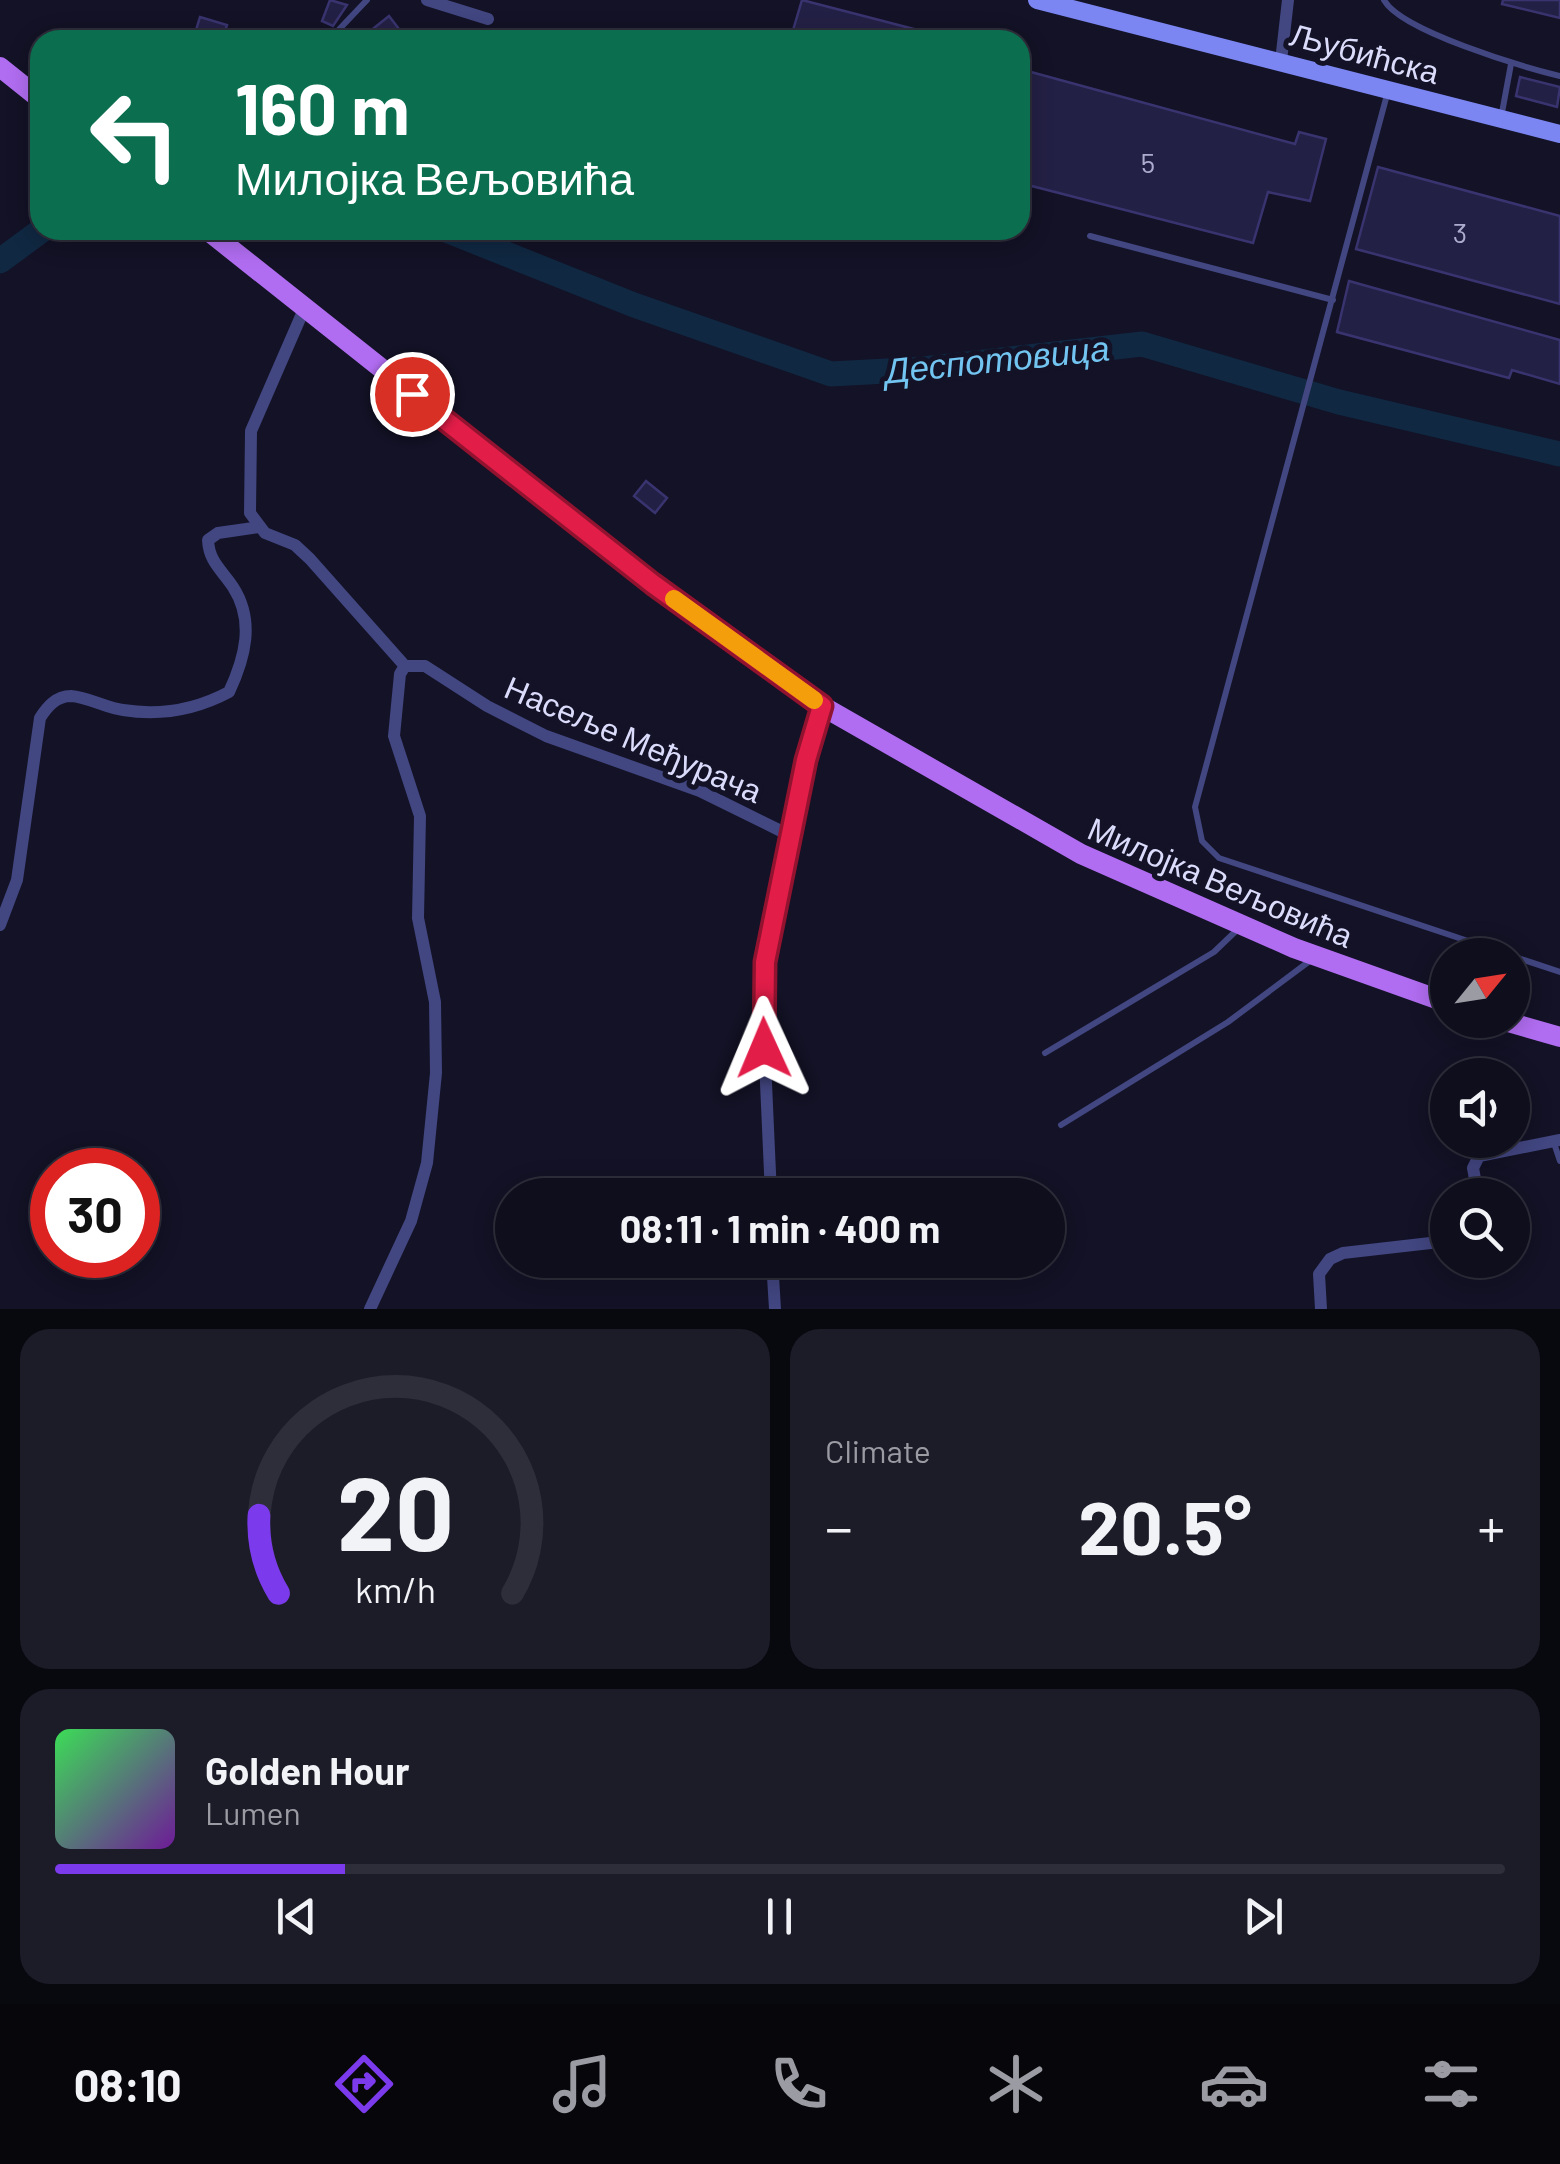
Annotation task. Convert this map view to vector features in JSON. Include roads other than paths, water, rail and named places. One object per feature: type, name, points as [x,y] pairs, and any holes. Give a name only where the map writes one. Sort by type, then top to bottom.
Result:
[{"type":"main road","points":[[0,67],[30,91]]},
{"type":"main road","name":"Милојка Вељовића","points":[[220,240],[653,584],[822,706],[1068,848],[1316,956],[1430,997]]},
{"type":"main road","points":[[1530,1028],[1560,1037]]},
{"type":"street","points":[[427,0],[488,19]]},
{"type":"street","name":"Љубићска","points":[[1037,0],[1560,134]]},
{"type":"street","points":[[1281,62],[1288,0]]},
{"type":"street","points":[[304,307],[252,431],[250,513],[259,528],[295,546],[310,559],[404,666],[394,736],[420,816],[418,918],[436,1002],[434,1115],[427,1163],[410,1222],[370,1309]]},
{"type":"street","points":[[0,925],[16,880],[40,718],[59,698],[71,696],[123,710],[150,712],[204,705],[228,692],[240,668],[246,622],[235,589],[213,563],[208,540],[218,533],[259,528]]},
{"type":"street","name":"Насеље Међурача","points":[[404,666],[426,666],[488,706],[546,736],[700,791],[791,836]]},
{"type":"street","points":[[770,1178],[763,1016],[765,962],[822,706]]},
{"type":"street","points":[[1475,1178],[1473,1168],[1479,1156],[1557,1141]]},
{"type":"street","points":[[1321,1309],[1316,1290],[1318,1274],[1330,1259],[1343,1253],[1430,1243]]},
{"type":"street","points":[[773,1278],[775,1309]]},
{"type":"lane","points":[[338,30],[367,0]]},
{"type":"lane","points":[[1384,0],[1404,19],[1510,64],[1560,76]]},
{"type":"lane","points":[[1501,119],[1510,64]]},
{"type":"lane","points":[[1388,90],[1195,808],[1202,840],[1219,858],[1460,938]]},
{"type":"lane","points":[[1090,236],[1332,300]]},
{"type":"lane","points":[[1045,1053],[1214,952],[1242,925]]},
{"type":"lane","points":[[1062,1124],[1228,1022],[1316,956]]},
{"type":"lane","points":[[1530,962],[1560,972]]},
{"type":"lane","points":[[1557,1141],[1560,1161]]},
{"type":"waterway","name":"Деспотовица","points":[[0,261],[30,239]]},
{"type":"waterway","name":"Деспотовица","points":[[471,240],[634,305],[831,374],[923,369],[1142,344],[1339,402],[1560,454]]}]
